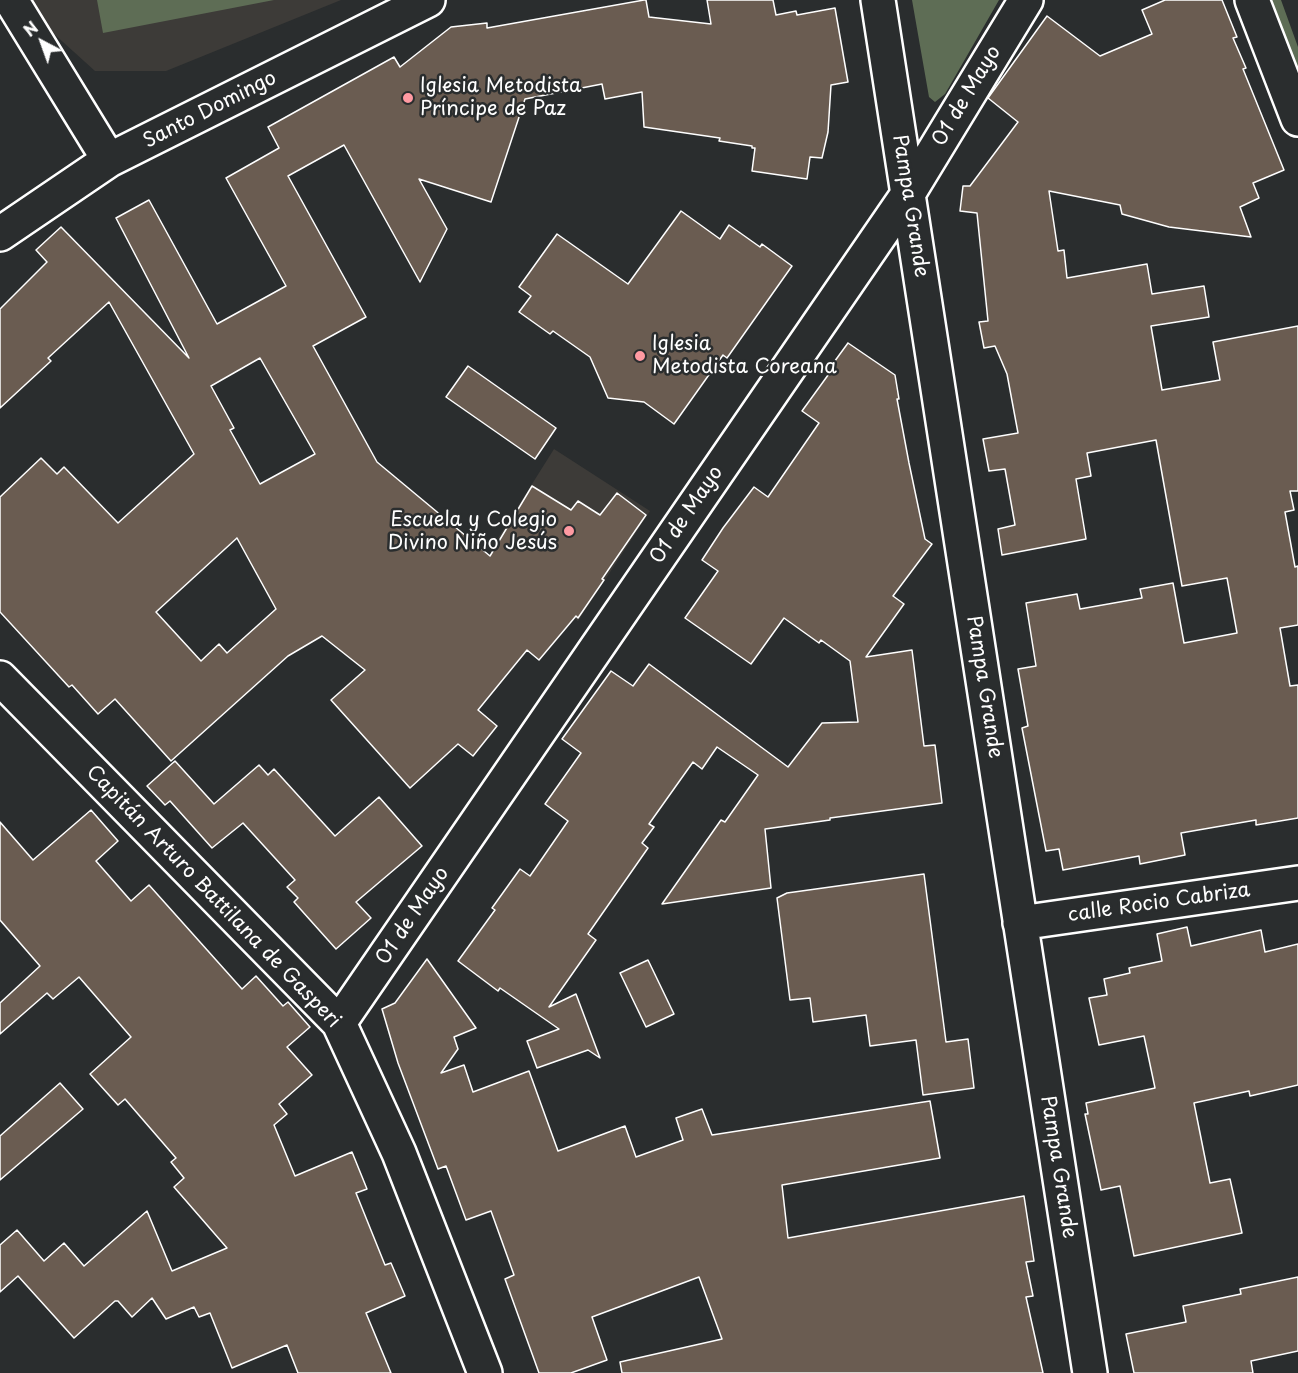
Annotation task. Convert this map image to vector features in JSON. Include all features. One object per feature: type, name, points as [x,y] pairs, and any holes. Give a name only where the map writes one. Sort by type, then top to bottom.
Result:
[{"type":"street","points":[[11,0],[109,160]]},
{"type":"street","name":"Santo Domingo","points":[[0,234],[109,160],[428,0]]},
{"type":"street","name":"Pampa Grande","points":[[878,0],[1090,1373]]},
{"type":"street","name":"01 de Mayo","points":[[339,1023],[908,194],[1026,0]]},
{"type":"street","points":[[1252,0],[1298,118]]},
{"type":"street","name":"Capitán Arturo Battilana de Gasperi","points":[[0,678],[339,1023],[399,1153],[485,1373]]},
{"type":"street","name":"calle Rocio Cabriza","points":[[1020,923],[1298,883]]},
{"type":"shaded area","points":[[32,0],[341,0],[166,71],[95,71],[42,23]]},
{"type":"shaded area","name":"Escuela y Colegio Divino Niño Jesús","points":[[554,449],[650,511],[578,621],[548,599],[552,592],[490,551]]},
{"type":"green space","points":[[97,0],[274,0],[103,33]]},
{"type":"green space","points":[[912,0],[999,0],[945,94],[935,102],[929,97]]},
{"type":"green space","points":[[1272,0],[1281,0],[1298,47],[1298,71]]},
{"type":"building","points":[[644,0],[646,0],[649,17],[711,24],[707,0],[773,0],[776,15],[796,11],[797,15],[835,8],[848,82],[831,85],[828,132],[822,158],[810,157],[807,179],[752,171],[755,148],[752,146],[719,141],[720,138],[644,127],[642,92],[605,99],[602,84],[525,99],[491,202],[419,179],[447,229],[420,282],[344,145],[288,176],[366,317],[313,346],[377,462],[490,556],[532,486],[571,510],[578,501],[600,515],[617,493],[646,515],[578,618],[576,616],[539,660],[527,650],[478,710],[497,726],[473,756],[458,744],[410,788],[331,700],[365,670],[322,636],[288,656],[171,761],[115,699],[98,714],[72,685],[69,687],[0,612],[0,497],[41,458],[57,474],[64,467],[118,523],[194,454],[109,302],[48,358],[51,361],[0,408],[0,309],[47,262],[36,250],[61,227],[189,358],[116,218],[149,200],[217,324],[286,286],[226,178],[279,148],[268,127],[394,57],[400,67],[451,27],[487,23],[487,28]],"holes":[[[260,358],[315,454],[260,484],[230,430],[234,428],[211,386]],[[237,538],[276,609],[227,653],[219,644],[201,661],[156,612]]]},
{"type":"building","points":[[1165,0],[1222,0],[1237,37],[1233,38],[1246,68],[1243,69],[1284,170],[1253,183],[1259,198],[1240,207],[1251,237],[1169,227],[1122,214],[1120,205],[1049,191],[1058,251],[1064,250],[1067,278],[1147,264],[1152,294],[1204,286],[1209,317],[1151,326],[1162,390],[1220,380],[1213,342],[1298,326],[1298,491],[1290,491],[1294,510],[1285,512],[1295,567],[1298,566],[1298,625],[1280,628],[1290,686],[1298,685],[1298,818],[1256,825],[1256,820],[1181,833],[1185,855],[1140,864],[1139,856],[1063,870],[1059,849],[1046,851],[1022,728],[1028,726],[1018,669],[1036,666],[1026,603],[1077,594],[1080,609],[1142,598],[1140,589],[1173,583],[1184,643],[1237,633],[1227,578],[1182,586],[1156,440],[1087,453],[1091,476],[1076,479],[1086,539],[1002,555],[998,529],[1015,525],[1005,469],[989,471],[983,439],[1018,433],[1007,374],[995,346],[984,348],[979,322],[988,321],[977,213],[960,211],[963,186],[970,186],[1018,122],[988,98],[1047,16],[1100,56],[1152,34],[1142,10]]},
{"type":"building","points":[[681,211],[720,239],[729,225],[760,247],[762,244],[792,266],[727,358],[723,355],[674,424],[644,402],[608,398],[590,357],[553,331],[550,334],[519,312],[531,296],[519,287],[557,234],[628,284]]},
{"type":"building","points":[[848,343],[895,375],[899,399],[897,399],[925,539],[932,544],[893,596],[904,604],[866,657],[912,650],[924,746],[935,745],[942,803],[765,829],[771,888],[662,904],[721,820],[725,822],[758,775],[717,747],[702,769],[693,762],[649,824],[654,827],[642,843],[648,848],[588,934],[596,940],[549,1007],[576,994],[600,1058],[588,1050],[537,1068],[527,1041],[559,1029],[500,988],[498,991],[458,961],[495,910],[492,908],[520,869],[530,876],[568,821],[545,804],[581,753],[562,739],[611,671],[633,686],[649,664],[788,767],[822,723],[858,722],[850,661],[821,640],[819,643],[784,618],[751,664],[685,618],[718,571],[702,560],[723,528],[754,487],[768,497],[819,423],[802,411]]},
{"type":"building","points":[[468,366],[556,428],[535,459],[446,397]]},
{"type":"building","points":[[175,761],[214,804],[259,765],[268,775],[274,769],[335,836],[379,797],[422,846],[356,902],[371,918],[336,949],[294,902],[298,898],[287,887],[295,880],[243,823],[212,848],[170,801],[165,805],[147,786]]},
{"type":"building","points":[[91,810],[118,841],[96,861],[131,901],[149,885],[242,989],[256,976],[283,1006],[288,1002],[310,1027],[287,1047],[312,1075],[279,1104],[287,1114],[274,1125],[295,1176],[352,1152],[367,1189],[356,1193],[385,1265],[391,1263],[405,1296],[366,1313],[391,1373],[298,1373],[287,1345],[232,1368],[210,1313],[199,1317],[194,1307],[166,1319],[152,1298],[132,1317],[118,1301],[115,1301],[74,1338],[18,1276],[0,1292],[0,1245],[17,1230],[44,1261],[64,1243],[84,1266],[147,1211],[172,1271],[227,1248],[174,1187],[184,1178],[171,1162],[176,1158],[125,1099],[118,1105],[90,1074],[131,1037],[79,977],[53,999],[47,993],[0,1034],[0,1003],[40,966],[0,920],[0,822],[33,860]]},
{"type":"building","points":[[924,874],[946,1042],[968,1039],[974,1088],[923,1095],[916,1040],[870,1046],[866,1015],[813,1022],[810,998],[790,1000],[777,898],[787,893]]},
{"type":"building","points":[[1187,927],[1191,946],[1261,930],[1265,952],[1298,944],[1298,1085],[1250,1096],[1249,1091],[1194,1103],[1210,1183],[1230,1179],[1242,1233],[1134,1256],[1120,1186],[1101,1190],[1085,1114],[1088,1114],[1086,1103],[1155,1088],[1144,1036],[1099,1045],[1089,998],[1107,995],[1104,979],[1130,973],[1129,968],[1162,961],[1157,934]]},
{"type":"building","points":[[427,959],[476,1028],[454,1037],[458,1049],[441,1073],[464,1065],[473,1092],[529,1071],[558,1151],[625,1126],[636,1157],[683,1140],[676,1118],[702,1109],[712,1135],[930,1101],[940,1158],[782,1185],[788,1238],[1024,1196],[1034,1261],[1026,1262],[1033,1296],[1026,1297],[1043,1373],[622,1373],[620,1362],[722,1339],[699,1277],[592,1317],[607,1360],[571,1373],[539,1373],[505,1279],[514,1275],[491,1211],[466,1220],[446,1166],[438,1169],[398,1063],[382,1009],[395,1003]]},
{"type":"building","points":[[648,960],[674,1014],[646,1027],[620,973]]},
{"type":"building","points":[[60,1083],[83,1109],[0,1180],[0,1136]]},
{"type":"building","points":[[1298,1277],[1298,1351],[1251,1361],[1253,1373],[1134,1373],[1126,1334],[1186,1322],[1183,1306],[1241,1294],[1240,1289]]},
{"type":"place","name":"Iglesia Metodista Príncipe de Paz","points":[[408,98]]},
{"type":"place","name":"Iglesia Metodista Coreana","points":[[640,356]]},
{"type":"place","name":"Escuela y Colegio Divino Niño Jesús","points":[[569,531]]}]
